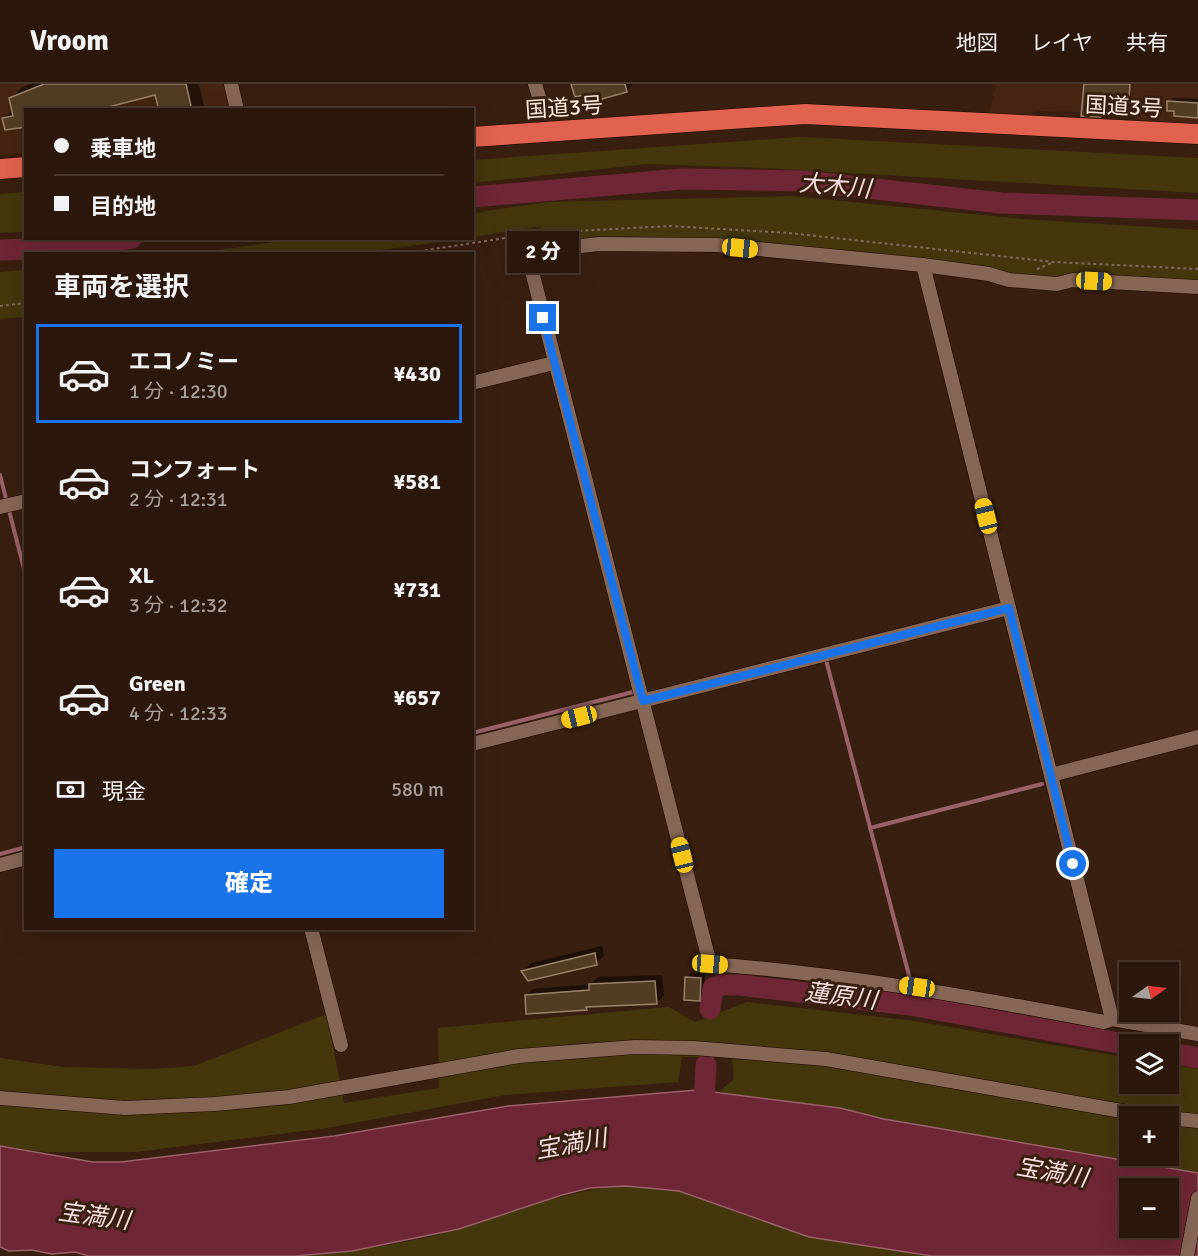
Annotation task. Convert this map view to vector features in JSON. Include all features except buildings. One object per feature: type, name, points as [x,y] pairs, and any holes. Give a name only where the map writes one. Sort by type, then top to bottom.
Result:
[{"type":"highway","name":"国道3号","points":[[474,137],[806,114],[1198,134]]},
{"type":"highway","points":[[0,169],[24,167]]},
{"type":"street","points":[[231,84],[237,108]]},
{"type":"street","points":[[535,84],[540,100],[549,106],[558,104]]},
{"type":"street","points":[[1198,287],[1073,280],[1057,284],[1010,280],[989,274],[923,265],[717,245],[599,244],[527,252],[710,964],[795,970],[917,987],[1104,1022],[1112,1019],[1198,1034]]},
{"type":"street","points":[[923,265],[1112,1019]]},
{"type":"street","points":[[474,383],[554,363]]},
{"type":"street","points":[[0,507],[20,502]]},
{"type":"street","points":[[474,743],[1009,608]]},
{"type":"street","points":[[1051,775],[1198,737]]},
{"type":"street","points":[[0,864],[24,858]]},
{"type":"street","points":[[311,930],[340,1045]]},
{"type":"street","points":[[0,1098],[125,1108],[215,1104],[289,1097],[519,1056],[634,1047],[694,1048],[826,1059],[1119,1111]]},
{"type":"street","points":[[1179,1119],[1198,1121]]},
{"type":"street","points":[[1187,1256],[1198,1198]]},
{"type":"path","points":[[0,306],[24,303]]},
{"type":"shaded area","points":[[0,84],[226,84],[232,108],[24,108],[24,153],[0,155]]},
{"type":"shaded area","points":[[996,84],[1198,84],[1198,125],[1136,122],[1133,113],[1034,111],[1031,116],[989,113]]},
{"type":"shaded area","points":[[800,137],[1198,158],[1198,193],[763,168],[648,164],[474,183],[474,160]]},
{"type":"shaded area","points":[[24,192],[24,232],[0,233],[0,194]]},
{"type":"shaded area","points":[[791,196],[1022,219],[1198,230],[1198,283],[1046,277],[925,262],[603,240],[521,248],[542,226],[474,237],[474,213],[547,202]]},
{"type":"shaded area","points":[[290,240],[453,240],[366,252],[202,252]]},
{"type":"shaded area","points":[[24,270],[24,317],[0,319],[0,272]]},
{"type":"shaded area","points":[[747,1002],[915,1021],[1119,1056],[1119,1094],[1179,1094],[1179,1066],[1198,1069],[1198,1173],[1157,1166],[1179,1166],[1179,1106],[1119,1106],[1119,1159],[884,1119],[840,1108],[719,1092],[734,1079],[732,1057],[682,1057],[678,1082],[505,1095],[327,1128],[136,1152],[44,1152],[0,1146],[0,1058],[63,1067],[153,1069],[194,1066],[327,1014],[344,1103],[439,1088],[438,1028],[669,1007],[695,1022]]},
{"type":"shaded area","points":[[626,1186],[679,1190],[727,1206],[932,1256],[295,1256],[358,1250],[421,1239],[542,1202],[604,1188]]},
{"type":"water","name":"宝満川","points":[[697,1090],[840,1108],[884,1119],[1119,1159],[1119,1166],[1157,1166],[1198,1173],[1198,1256],[932,1256],[809,1237],[679,1191],[626,1186],[590,1188],[459,1229],[352,1251],[295,1256],[89,1256],[75,1252],[52,1254],[32,1250],[9,1251],[0,1247],[0,1146],[93,1162],[121,1162],[334,1136],[508,1106]]},
{"type":"waterway","name":"大木川","points":[[474,197],[682,179],[804,181],[1001,203],[1198,210]]},
{"type":"waterway","name":"大木川","points":[[0,250],[65,248],[119,240]]},
{"type":"waterway","points":[[0,475],[24,569]]},
{"type":"waterway","points":[[826,660],[911,983]]},
{"type":"waterway","points":[[474,732],[633,692]]},
{"type":"waterway","points":[[870,828],[1042,784]]},
{"type":"waterway","points":[[0,854],[24,848]]},
{"type":"waterway","name":"蓮原川","points":[[710,1009],[713,988],[720,985],[740,985],[910,1005],[1119,1043]]},
{"type":"waterway","name":"蓮原川","points":[[706,987],[713,988]]},
{"type":"waterway","points":[[910,1005],[912,994]]},
{"type":"waterway","name":"蓮原川","points":[[1179,1054],[1198,1058]]},
{"type":"waterway","name":"蓮原川","points":[[703,1119],[706,1065]]},
{"type":"route","points":[[543,318],[643,701],[1009,608],[1073,864]]}]
